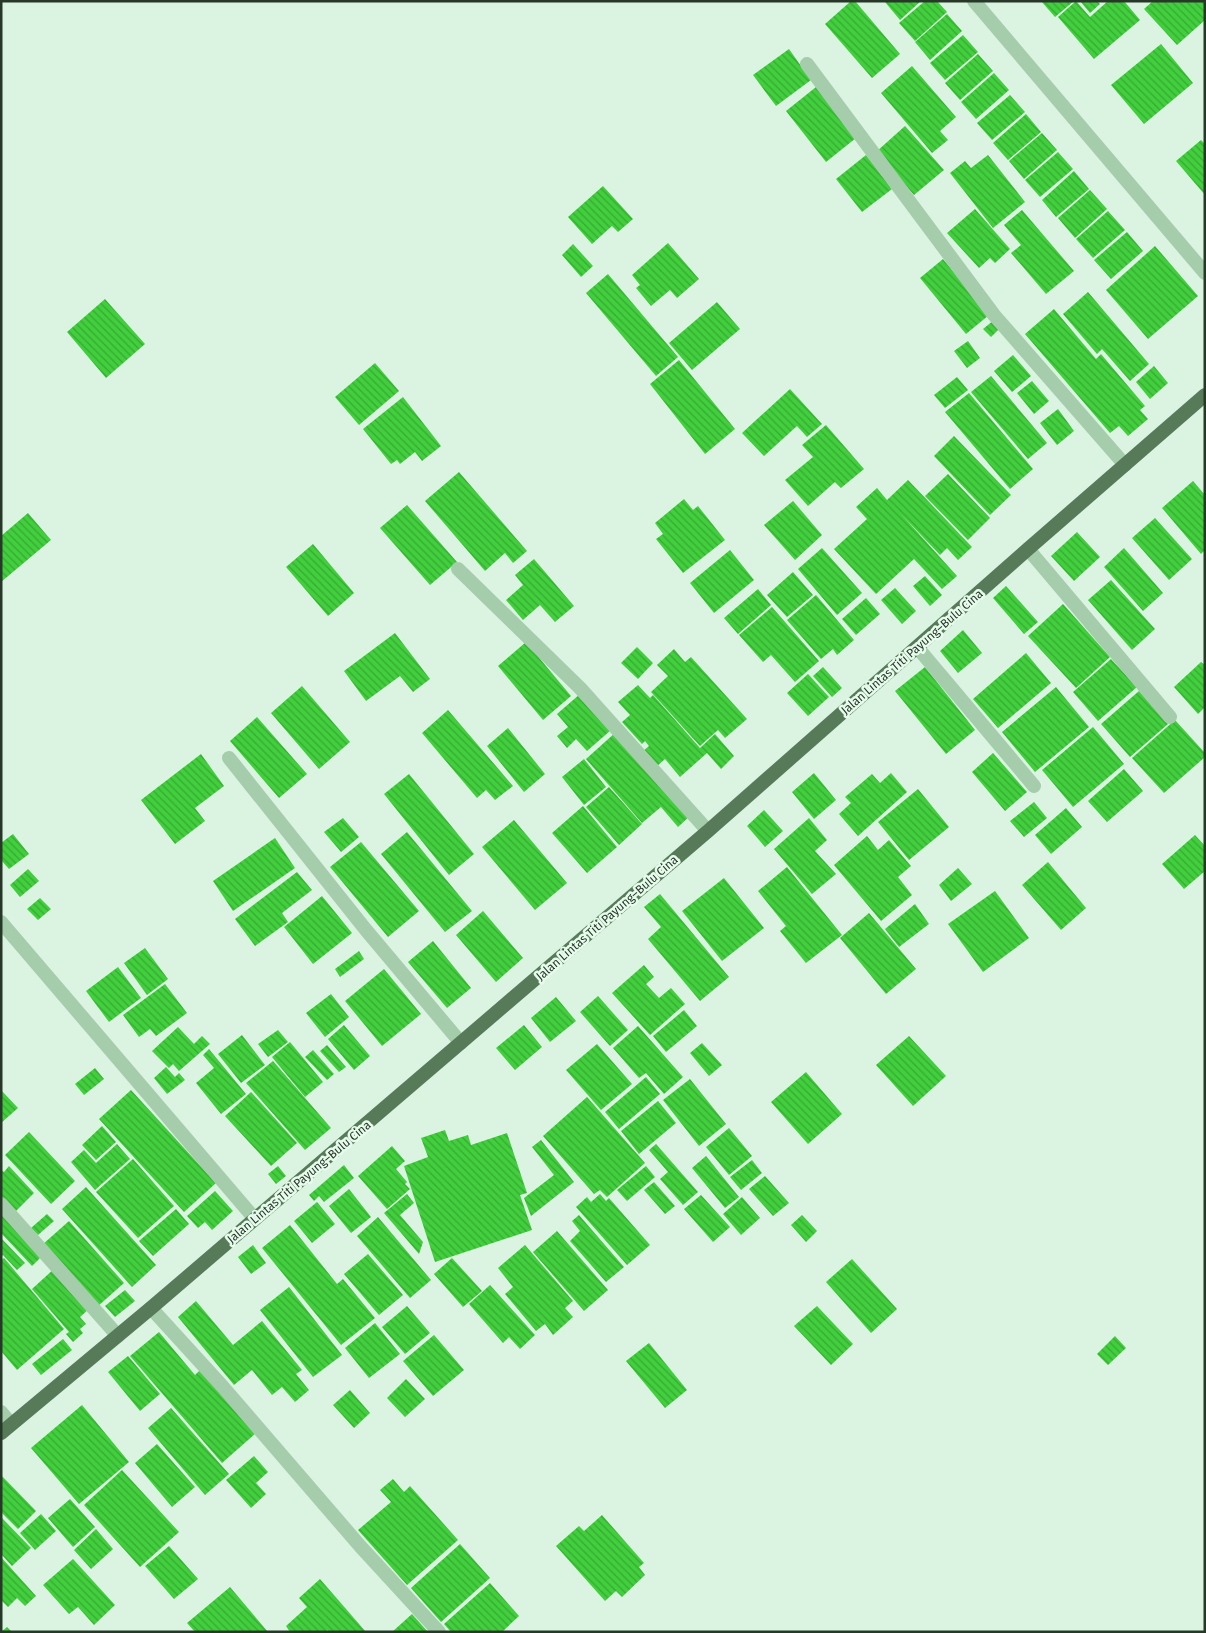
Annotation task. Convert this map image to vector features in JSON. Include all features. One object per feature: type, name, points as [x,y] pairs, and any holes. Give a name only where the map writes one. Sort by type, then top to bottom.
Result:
[{"type":"main road","name":"Jalan Lintas Titi Payung–Bulu Cina","points":[[6,1428],[151,1308],[708,831],[1205,395]]},
{"type":"street","points":[[974,1],[1205,273]]},
{"type":"street","points":[[807,64],[994,315],[1126,465]]},
{"type":"street","points":[[1028,549],[1170,717]]},
{"type":"street","points":[[458,569],[580,688],[708,831]]},
{"type":"street","points":[[917,648],[1034,786]]},
{"type":"street","points":[[229,758],[366,930],[461,1043]]},
{"type":"street","points":[[1,922],[255,1219]]},
{"type":"street","points":[[1,1204],[118,1336]]},
{"type":"street","points":[[151,1308],[223,1387],[360,1546],[439,1632]]},
{"type":"street","points":[[1,1412],[6,1428]]},
{"type":"building","points":[[851,1],[855,1],[900,54],[872,78],[825,24]]},
{"type":"building","points":[[886,1],[921,1],[900,20]]},
{"type":"building","points":[[925,1],[937,1],[947,12],[915,41],[899,23]]},
{"type":"building","points":[[1041,1],[1074,1],[1055,17]]},
{"type":"building","points":[[1076,1],[1090,17],[1108,1],[1124,1],[1140,20],[1094,59],[1058,17]]},
{"type":"building","points":[[1080,1],[1097,1],[1100,4],[1090,13]]},
{"type":"building","points":[[1153,1],[1205,1],[1205,20],[1177,45],[1144,9]]},
{"type":"building","points":[[947,14],[962,31],[930,60],[915,42]]},
{"type":"building","points":[[963,35],[978,52],[945,80],[930,63]]},
{"type":"building","points":[[1161,44],[1193,83],[1144,124],[1111,85]]},
{"type":"building","points":[[789,49],[811,80],[776,106],[753,75]]},
{"type":"building","points":[[978,54],[993,71],[960,100],[945,83]]},
{"type":"building","points":[[912,66],[956,117],[940,131],[948,140],[932,153],[881,93]]},
{"type":"building","points":[[994,73],[1009,90],[976,119],[961,102]]},
{"type":"building","points":[[816,87],[856,138],[826,162],[786,111]]},
{"type":"building","points":[[1010,95],[1025,112],[992,140],[977,123]]},
{"type":"building","points":[[1026,114],[1041,132],[1008,160],[993,143]]},
{"type":"building","points":[[905,126],[944,170],[914,195],[876,152]]},
{"type":"building","points":[[1042,133],[1057,150],[1024,179],[1009,161]]},
{"type":"building","points":[[1201,140],[1205,144],[1205,195],[1176,161]]},
{"type":"building","points":[[1058,152],[1073,169],[1040,197],[1025,180]]},
{"type":"building","points":[[866,155],[892,189],[862,212],[836,179]]},
{"type":"building","points":[[988,155],[1025,202],[993,228],[950,173],[965,161],[971,168]]},
{"type":"building","points":[[1074,171],[1089,189],[1056,217],[1042,200]]},
{"type":"building","points":[[603,186],[633,219],[618,232],[612,226],[592,244],[568,217]]},
{"type":"building","points":[[1090,190],[1107,209],[1075,238],[1058,218]]},
{"type":"building","points":[[975,209],[1010,249],[995,263],[990,258],[979,268],[947,233]]},
{"type":"building","points":[[1022,210],[1074,271],[1046,294],[1011,253],[1021,245],[1004,225]]},
{"type":"building","points":[[1108,211],[1125,230],[1093,258],[1076,239]]},
{"type":"building","points":[[1127,232],[1143,251],[1111,279],[1094,260]]},
{"type":"building","points":[[668,243],[699,279],[677,298],[670,290],[651,306],[636,288],[640,285],[632,275]]},
{"type":"building","points":[[573,244],[593,266],[581,277],[562,255]]},
{"type":"building","points":[[1155,246],[1198,296],[1148,339],[1106,290]]},
{"type":"building","points":[[943,259],[989,315],[966,334],[920,278]]},
{"type":"building","points":[[608,274],[678,357],[656,376],[586,293]]},
{"type":"building","points":[[1088,292],[1149,364],[1130,381],[1102,349],[1097,354],[1063,314]]},
{"type":"building","points":[[105,299],[145,344],[106,378],[67,332]]},
{"type":"building","points":[[717,302],[740,329],[692,370],[669,343]]},
{"type":"building","points":[[1054,309],[1096,359],[1101,354],[1145,406],[1140,410],[1148,419],[1128,436],[1119,426],[1110,433],[1025,334]]},
{"type":"building","points":[[994,320],[1001,327],[991,337],[983,329]]},
{"type":"building","points":[[968,341],[980,358],[967,368],[954,351]]},
{"type":"building","points":[[1013,355],[1031,376],[1012,392],[994,371]]},
{"type":"building","points":[[679,360],[735,429],[705,454],[650,384]]},
{"type":"building","points":[[375,363],[399,391],[359,425],[335,397]]},
{"type":"building","points":[[1154,366],[1168,383],[1150,399],[1136,382]]},
{"type":"building","points":[[991,376],[1047,443],[1028,459],[971,392]]},
{"type":"building","points":[[957,377],[968,390],[945,408],[934,395]]},
{"type":"building","points":[[1032,381],[1049,401],[1034,414],[1017,393]]},
{"type":"building","points":[[790,389],[822,424],[807,437],[797,426],[764,456],[742,433]]},
{"type":"building","points":[[969,393],[1033,469],[1010,489],[945,412]]},
{"type":"building","points":[[403,397],[441,446],[422,461],[415,452],[400,464],[397,460],[391,464],[363,429]]},
{"type":"building","points":[[1058,409],[1074,431],[1057,445],[1040,423]]},
{"type":"building","points":[[826,425],[864,469],[841,488],[835,482],[808,506],[785,480],[813,457],[802,445]]},
{"type":"building","points":[[954,436],[1011,495],[990,515],[934,456]]},
{"type":"building","points":[[459,472],[527,551],[513,563],[505,553],[485,571],[425,501]]},
{"type":"building","points":[[948,474],[990,518],[968,540],[925,496]]},
{"type":"building","points":[[908,480],[972,547],[958,560],[947,548],[940,555],[901,514],[957,576],[942,589],[914,559],[876,594],[834,549],[867,519],[856,507],[877,488],[887,500]]},
{"type":"building","points":[[1193,481],[1205,495],[1205,550],[1201,554],[1162,508]]},
{"type":"building","points":[[684,499],[693,510],[698,506],[725,540],[683,573],[656,539],[663,534],[655,523]]},
{"type":"building","points":[[793,501],[822,535],[795,560],[764,525]]},
{"type":"building","points":[[407,505],[457,562],[430,585],[380,528]]},
{"type":"building","points":[[28,513],[51,540],[1,582],[1,536]]},
{"type":"building","points":[[1155,518],[1192,559],[1169,580],[1132,538]]},
{"type":"building","points":[[1077,532],[1100,557],[1074,581],[1051,556]]},
{"type":"building","points":[[313,544],[354,593],[328,616],[286,567]]},
{"type":"building","points":[[822,548],[862,593],[837,615],[798,569]]},
{"type":"building","points":[[1124,548],[1163,593],[1143,611],[1104,567]]},
{"type":"building","points":[[730,550],[754,580],[714,613],[690,583]]},
{"type":"building","points":[[534,559],[574,606],[555,622],[540,605],[523,620],[506,600],[523,585],[515,575]]},
{"type":"building","points":[[793,572],[813,595],[787,617],[767,595]]},
{"type":"building","points":[[925,576],[942,595],[930,606],[913,586]]},
{"type":"building","points":[[1111,580],[1155,629],[1132,650],[1088,600]]},
{"type":"building","points":[[1006,586],[1038,622],[1024,634],[993,598]]},
{"type":"building","points":[[895,588],[916,611],[902,624],[881,600]]},
{"type":"building","points":[[758,589],[771,605],[738,634],[724,618]]},
{"type":"building","points":[[816,595],[854,640],[837,655],[833,649],[821,659],[787,620]]},
{"type":"building","points":[[866,598],[880,614],[856,635],[842,619]]},
{"type":"building","points":[[1063,604],[1110,657],[1076,688],[1028,636]]},
{"type":"building","points":[[772,607],[819,661],[795,682],[771,655],[763,662],[739,635]]},
{"type":"building","points":[[963,630],[982,653],[958,673],[940,651]]},
{"type":"building","points":[[395,633],[430,679],[413,692],[400,676],[366,701],[344,671]]},
{"type":"building","points":[[526,642],[571,696],[543,720],[498,666]]},
{"type":"building","points":[[637,647],[653,663],[638,679],[621,663]]},
{"type":"building","points":[[674,649],[685,662],[691,657],[747,719],[725,738],[718,730],[700,746],[651,692],[668,676],[657,665]]},
{"type":"building","points":[[1026,653],[1051,683],[998,728],[973,699]]},
{"type":"building","points":[[1111,659],[1137,687],[1098,721],[1073,692]]},
{"type":"building","points":[[1201,662],[1205,665],[1205,707],[1198,714],[1174,687]]},
{"type":"building","points":[[823,667],[842,688],[832,697],[813,676]]},
{"type":"building","points":[[925,667],[975,730],[946,754],[895,691]]},
{"type":"building","points":[[808,674],[829,697],[808,716],[787,693]]},
{"type":"building","points":[[638,685],[650,698],[653,695],[700,748],[715,734],[734,756],[721,769],[707,753],[680,777],[665,759],[656,767],[642,752],[649,746],[645,741],[642,744],[622,722],[630,715],[618,702]]},
{"type":"building","points":[[302,686],[350,742],[319,769],[271,713]]},
{"type":"building","points":[[1056,687],[1089,727],[1035,772],[1002,732]]},
{"type":"building","points":[[1139,691],[1168,724],[1130,757],[1101,724]]},
{"type":"building","points":[[580,694],[611,730],[587,751],[576,739],[567,748],[557,736],[568,727],[557,714]]},
{"type":"building","points":[[448,710],[513,786],[495,800],[486,790],[477,798],[422,733]]},
{"type":"building","points":[[257,717],[307,774],[279,798],[230,741]]},
{"type":"building","points":[[1175,720],[1205,753],[1205,757],[1164,793],[1132,758]]},
{"type":"building","points":[[1093,727],[1124,764],[1073,807],[1042,770]]},
{"type":"building","points":[[508,728],[545,774],[524,792],[487,746]]},
{"type":"building","points":[[616,732],[690,816],[678,827],[661,807],[642,823],[586,759]]},
{"type":"building","points":[[993,753],[1027,792],[1005,811],[972,772]]},
{"type":"building","points":[[201,754],[224,786],[195,808],[205,821],[175,844],[141,800]]},
{"type":"building","points":[[584,759],[606,787],[584,805],[562,777]]},
{"type":"building","points":[[1124,769],[1143,791],[1107,822],[1088,801]]},
{"type":"building","points":[[814,773],[836,800],[814,819],[792,792]]},
{"type":"building","points":[[891,773],[907,792],[858,836],[839,814],[851,803],[845,797],[872,774],[880,783]]},
{"type":"building","points":[[409,774],[474,854],[449,875],[384,794]]},
{"type":"building","points":[[609,787],[642,824],[619,845],[586,807]]},
{"type":"building","points":[[918,789],[949,827],[909,860],[878,822]]},
{"type":"building","points":[[1034,802],[1047,818],[1024,837],[1010,821]]},
{"type":"building","points":[[583,806],[617,847],[587,873],[552,833]]},
{"type":"building","points":[[1066,808],[1082,827],[1051,854],[1035,835]]},
{"type":"building","points":[[764,810],[783,831],[765,847],[747,826]]},
{"type":"building","points":[[343,818],[359,837],[341,852],[324,832]]},
{"type":"building","points":[[809,818],[827,840],[815,851],[836,874],[812,894],[774,849]]},
{"type":"building","points":[[514,820],[567,883],[535,910],[482,847]]},
{"type":"building","points":[[407,832],[472,911],[445,932],[381,854]]},
{"type":"building","points":[[13,834],[29,854],[9,869],[1,860],[1,843]]},
{"type":"building","points":[[1195,835],[1205,846],[1205,871],[1184,889],[1162,864]]},
{"type":"building","points":[[867,836],[878,850],[889,840],[911,866],[898,877],[912,895],[881,921],[834,865]]},
{"type":"building","points":[[275,838],[295,868],[233,911],[213,881]]},
{"type":"building","points":[[361,842],[419,911],[388,937],[330,867]]},
{"type":"building","points":[[1048,862],[1086,908],[1061,930],[1022,885]]},
{"type":"building","points":[[787,867],[842,935],[806,963],[780,931],[786,926],[758,891]]},
{"type":"building","points":[[958,868],[972,884],[951,901],[939,885]]},
{"type":"building","points":[[28,869],[39,881],[20,897],[10,885]]},
{"type":"building","points":[[297,872],[312,890],[282,913],[288,922],[255,946],[235,919]]},
{"type":"building","points":[[724,878],[764,928],[722,961],[682,911]]},
{"type":"building","points":[[995,891],[1029,938],[983,972],[948,924]]},
{"type":"building","points":[[660,894],[729,977],[700,1001],[648,939],[661,927],[644,907]]},
{"type":"building","points":[[322,896],[352,933],[313,964],[284,927]]},
{"type":"building","points":[[40,898],[51,909],[38,920],[27,909]]},
{"type":"building","points":[[915,904],[929,924],[899,947],[885,929]]},
{"type":"building","points":[[483,911],[523,958],[496,982],[456,935]]},
{"type":"building","points":[[869,913],[916,969],[886,994],[840,938]]},
{"type":"building","points":[[433,941],[471,988],[447,1008],[408,962]]},
{"type":"building","points":[[145,948],[168,979],[147,995],[124,963]]},
{"type":"building","points":[[359,951],[364,959],[340,977],[335,969]]},
{"type":"building","points":[[644,965],[654,977],[646,984],[659,998],[671,988],[685,1004],[650,1035],[612,993]]},
{"type":"building","points":[[118,967],[141,998],[109,1022],[86,991]]},
{"type":"building","points":[[384,969],[421,1014],[382,1046],[345,1001]]},
{"type":"building","points":[[165,984],[187,1013],[156,1036],[150,1029],[139,1037],[123,1015]]},
{"type":"building","points":[[331,994],[349,1017],[325,1037],[306,1013]]},
{"type":"building","points":[[598,996],[628,1030],[610,1046],[580,1012]]},
{"type":"building","points":[[556,997],[576,1021],[550,1042],[531,1018]]},
{"type":"building","points":[[684,1010],[697,1026],[666,1052],[653,1036]]},
{"type":"building","points":[[344,1025],[370,1056],[354,1070],[328,1039]]},
{"type":"building","points":[[524,1025],[542,1047],[515,1070],[496,1048]]},
{"type":"building","points":[[638,1026],[683,1077],[664,1094],[646,1073],[639,1078],[613,1048]]},
{"type":"building","points":[[178,1027],[194,1044],[202,1036],[210,1044],[179,1071],[173,1064],[169,1068],[152,1051]]},
{"type":"building","points":[[278,1030],[288,1042],[268,1057],[258,1044]]},
{"type":"building","points":[[242,1035],[265,1065],[241,1083],[218,1054]]},
{"type":"building","points":[[909,1036],[946,1076],[913,1106],[876,1065]]},
{"type":"building","points":[[290,1042],[323,1082],[305,1097],[272,1057]]},
{"type":"building","points":[[702,1043],[722,1065],[709,1076],[690,1053]]},
{"type":"building","points":[[597,1044],[632,1084],[601,1110],[566,1070]]},
{"type":"building","points":[[327,1045],[346,1067],[339,1072],[320,1051]]},
{"type":"building","points":[[209,1049],[246,1094],[221,1114],[196,1083],[214,1068],[203,1055]]},
{"type":"building","points":[[313,1050],[334,1074],[327,1080],[305,1057]]},
{"type":"building","points":[[273,1061],[331,1128],[305,1150],[246,1083]]},
{"type":"building","points":[[166,1067],[175,1077],[179,1073],[185,1080],[167,1094],[154,1078]]},
{"type":"building","points":[[95,1068],[104,1079],[84,1095],[75,1084]]},
{"type":"building","points":[[806,1072],[842,1114],[808,1144],[771,1102]]},
{"type":"building","points":[[646,1077],[660,1094],[619,1129],[605,1112]]},
{"type":"building","points":[[690,1079],[726,1124],[699,1146],[663,1100]]},
{"type":"building","points":[[1,1090],[18,1108],[1,1123]]},
{"type":"building","points":[[131,1090],[216,1183],[184,1212],[99,1119]]},
{"type":"building","points":[[251,1092],[297,1143],[271,1166],[225,1116]]},
{"type":"building","points":[[587,1097],[645,1163],[607,1197],[600,1190],[594,1194],[543,1136]]},
{"type":"building","points":[[658,1101],[676,1123],[639,1154],[621,1131]]},
{"type":"building","points":[[102,1126],[116,1142],[96,1160],[82,1145]]},
{"type":"building","points":[[729,1128],[752,1156],[729,1175],[706,1147]]},
{"type":"building","points":[[445,1130],[449,1141],[468,1135],[471,1145],[507,1133],[527,1193],[520,1195],[532,1230],[435,1262],[404,1166],[428,1157],[421,1138]]},
{"type":"building","points":[[29,1132],[75,1181],[51,1204],[5,1155]]},
{"type":"building","points":[[541,1140],[574,1182],[531,1216],[524,1198],[554,1175],[532,1147]]},
{"type":"building","points":[[117,1144],[130,1159],[95,1190],[71,1162],[84,1150],[96,1163]]},
{"type":"building","points":[[656,1144],[698,1192],[683,1205],[660,1179],[668,1172],[649,1150]]},
{"type":"building","points":[[392,1146],[405,1161],[396,1169],[407,1182],[405,1184],[410,1189],[387,1209],[358,1176]]},
{"type":"building","points":[[706,1156],[739,1197],[725,1208],[692,1168]]},
{"type":"building","points":[[133,1159],[174,1206],[138,1238],[96,1192]]},
{"type":"building","points":[[752,1160],[762,1173],[741,1190],[730,1177]]},
{"type":"building","points":[[344,1165],[354,1178],[324,1202],[319,1196],[314,1201],[309,1195]]},
{"type":"building","points":[[9,1166],[34,1193],[15,1212],[1,1198],[1,1170],[4,1172]]},
{"type":"building","points":[[278,1166],[286,1176],[276,1184],[268,1174]]},
{"type":"building","points":[[646,1166],[655,1177],[627,1201],[617,1190]]},
{"type":"building","points":[[765,1176],[789,1203],[773,1216],[749,1189]]},
{"type":"building","points":[[654,1182],[675,1206],[665,1214],[644,1190]]},
{"type":"building","points":[[86,1187],[156,1265],[132,1287],[62,1209]]},
{"type":"building","points":[[349,1189],[371,1217],[351,1233],[329,1206]]},
{"type":"building","points":[[215,1191],[233,1211],[212,1230],[205,1222],[198,1228],[187,1216]]},
{"type":"building","points":[[407,1194],[414,1203],[400,1215],[423,1242],[419,1254],[384,1213]]},
{"type":"building","points":[[600,1194],[606,1201],[609,1198],[650,1245],[627,1265],[576,1207],[587,1197],[591,1202]]},
{"type":"building","points":[[701,1195],[730,1227],[713,1242],[684,1209]]},
{"type":"building","points":[[742,1197],[760,1218],[741,1235],[723,1214]]},
{"type":"building","points":[[317,1202],[335,1224],[312,1243],[294,1221]]},
{"type":"building","points":[[1,1209],[43,1255],[32,1266],[1,1233]]},
{"type":"building","points":[[176,1209],[189,1224],[153,1256],[139,1241]]},
{"type":"building","points":[[47,1214],[54,1221],[38,1235],[31,1228]]},
{"type":"building","points":[[579,1215],[624,1267],[606,1282],[570,1241],[580,1231],[572,1221]]},
{"type":"building","points":[[802,1215],[817,1231],[806,1242],[791,1225]]},
{"type":"building","points":[[378,1217],[431,1280],[410,1298],[357,1236]]},
{"type":"building","points":[[69,1221],[124,1283],[97,1307],[42,1245]]},
{"type":"building","points":[[290,1225],[337,1284],[343,1279],[375,1318],[341,1345],[262,1248]]},
{"type":"building","points":[[557,1231],[608,1290],[584,1311],[533,1252]]},
{"type":"building","points":[[1,1238],[25,1263],[17,1270],[3,1255],[1,1256]]},
{"type":"building","points":[[253,1245],[266,1263],[251,1274],[238,1257]]},
{"type":"building","points":[[525,1245],[573,1301],[565,1308],[573,1317],[553,1335],[545,1324],[536,1331],[505,1294],[513,1287],[498,1268]]},
{"type":"building","points":[[368,1254],[403,1295],[379,1315],[344,1274]]},
{"type":"building","points":[[4,1258],[64,1329],[17,1370],[1,1351],[1,1260]]},
{"type":"building","points":[[452,1258],[482,1291],[463,1307],[434,1274]]},
{"type":"building","points":[[852,1259],[897,1309],[871,1333],[826,1282]]},
{"type":"building","points":[[55,1268],[90,1308],[80,1317],[86,1324],[80,1329],[83,1333],[73,1342],[66,1334],[69,1332],[32,1289]]},
{"type":"building","points":[[490,1285],[535,1335],[520,1349],[509,1337],[503,1343],[469,1304]]},
{"type":"building","points":[[289,1287],[342,1355],[313,1377],[260,1310]]},
{"type":"building","points":[[125,1290],[135,1301],[115,1317],[105,1306]]},
{"type":"building","points":[[196,1301],[233,1345],[262,1321],[302,1370],[296,1374],[309,1390],[295,1402],[282,1387],[272,1395],[252,1370],[234,1385],[178,1317]]},
{"type":"building","points":[[407,1306],[430,1333],[405,1354],[382,1327]]},
{"type":"building","points":[[817,1306],[853,1344],[831,1365],[794,1326]]},
{"type":"building","points":[[375,1323],[400,1354],[369,1378],[345,1348]]},
{"type":"building","points":[[159,1332],[195,1375],[202,1368],[257,1432],[222,1463],[130,1356]]},
{"type":"building","points":[[434,1335],[464,1370],[433,1396],[403,1361]]},
{"type":"building","points":[[1115,1336],[1126,1348],[1108,1365],[1097,1354]]},
{"type":"building","points":[[63,1339],[72,1350],[41,1375],[32,1364]]},
{"type":"building","points":[[649,1343],[687,1390],[665,1408],[626,1361]]},
{"type":"building","points":[[128,1356],[160,1394],[140,1411],[108,1372]]},
{"type":"building","points":[[406,1379],[425,1399],[405,1417],[387,1398]]},
{"type":"building","points":[[350,1390],[370,1413],[354,1428],[333,1405]]},
{"type":"building","points":[[82,1405],[129,1462],[79,1504],[31,1448]]},
{"type":"building","points":[[171,1408],[229,1474],[205,1495],[148,1428]]},
{"type":"building","points":[[157,1444],[195,1487],[172,1507],[135,1463]]},
{"type":"building","points":[[254,1456],[268,1472],[256,1483],[266,1494],[251,1508],[226,1480]]},
{"type":"building","points":[[122,1470],[179,1532],[140,1567],[84,1505]]},
{"type":"building","points":[[1,1475],[36,1511],[18,1529],[1,1512]]},
{"type":"building","points":[[393,1479],[404,1492],[410,1486],[458,1540],[407,1585],[358,1530],[391,1502],[380,1490]]},
{"type":"building","points":[[70,1499],[95,1527],[73,1547],[48,1518]]},
{"type":"building","points":[[41,1514],[56,1531],[35,1550],[20,1533]]},
{"type":"building","points":[[602,1515],[644,1563],[639,1567],[645,1575],[622,1597],[616,1591],[605,1601],[556,1546],[579,1526],[584,1531]]},
{"type":"building","points":[[1,1517],[31,1548],[12,1566],[1,1554]]},
{"type":"building","points":[[96,1529],[113,1549],[91,1569],[74,1550]]},
{"type":"building","points":[[460,1544],[490,1578],[441,1622],[411,1588]]},
{"type":"building","points":[[169,1546],[198,1579],[174,1599],[145,1566]]},
{"type":"building","points":[[1,1557],[36,1596],[25,1606],[17,1598],[8,1607],[1,1600]]},
{"type":"building","points":[[73,1559],[115,1605],[94,1625],[78,1607],[69,1614],[43,1585]]},
{"type":"building","points":[[320,1579],[366,1632],[329,1632],[327,1630],[326,1632],[290,1632],[286,1626],[307,1607],[299,1598]]},
{"type":"building","points":[[490,1583],[519,1616],[502,1632],[451,1632],[444,1624]]},
{"type":"building","points":[[230,1587],[268,1632],[195,1632],[187,1623]]},
{"type":"building","points":[[412,1614],[428,1632],[392,1632]]},
{"type":"building","points":[[7,1627],[12,1632],[1,1632]]}]
